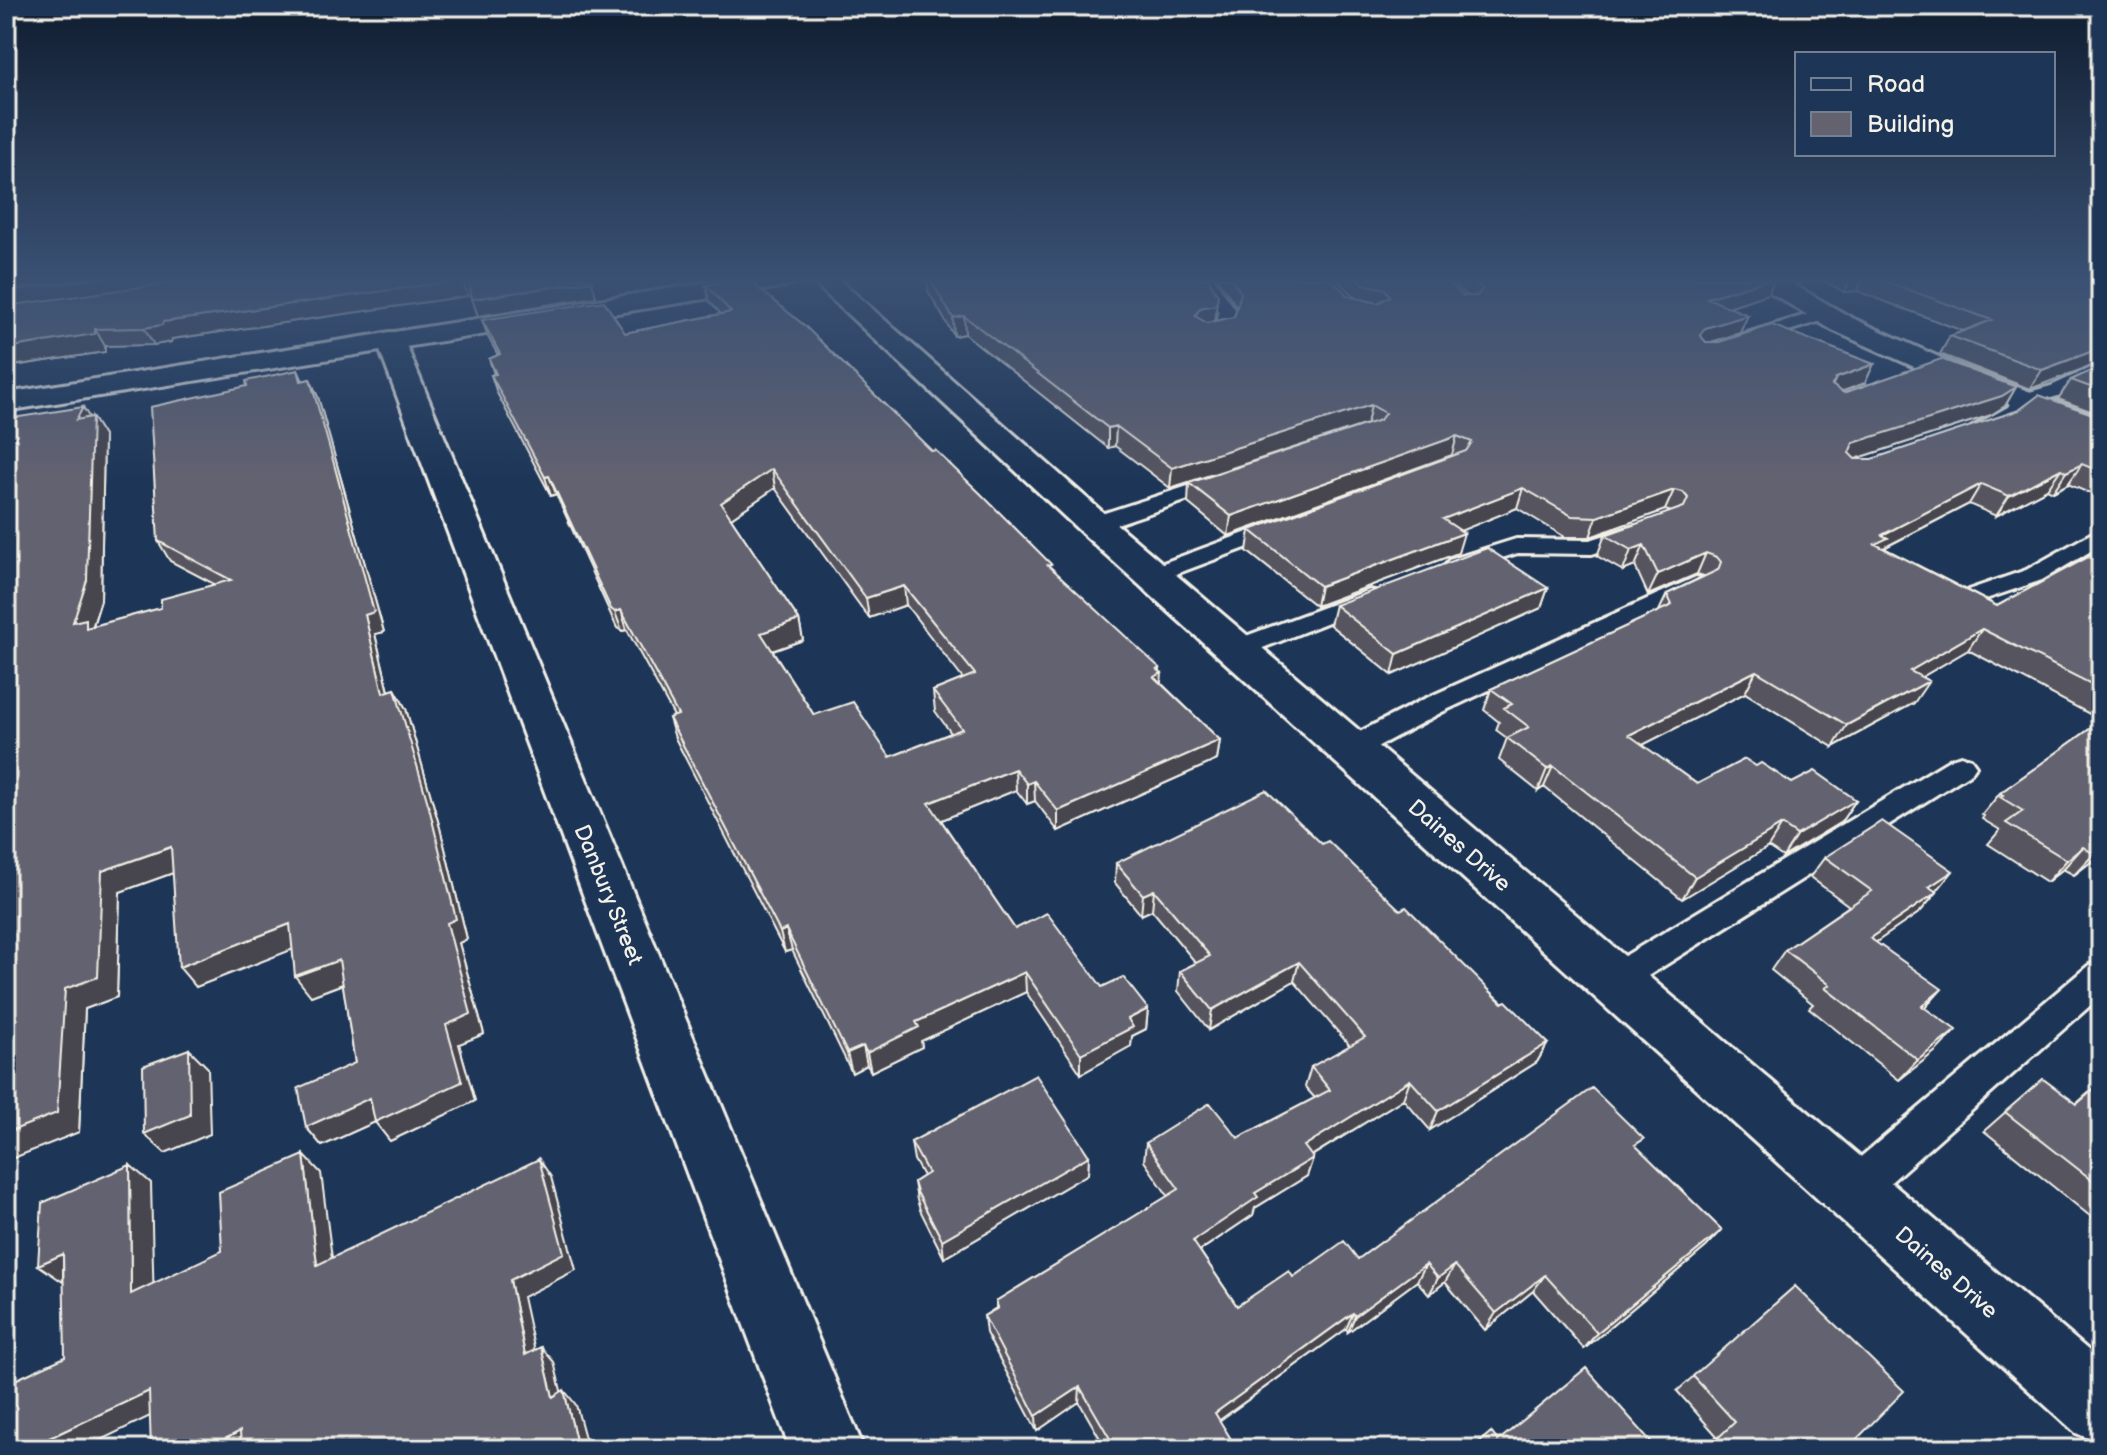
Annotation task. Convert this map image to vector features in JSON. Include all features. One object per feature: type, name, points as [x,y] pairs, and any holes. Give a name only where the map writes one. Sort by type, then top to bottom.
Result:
[{"type":"street","points":[[6,402],[353,346]]},
{"type":"street","name":"Danbury Street","points":[[392,346],[827,1449]]},
{"type":"street","name":"Daines Drive","points":[[897,346],[1612,981],[2101,1408]]},
{"type":"street","points":[[1892,346],[1935,366],[2101,429]]},
{"type":"lane","points":[[1907,377],[1935,366]]},
{"type":"lane","points":[[1969,431],[1999,422],[2016,411],[2022,400],[2058,390],[2101,369]]},
{"type":"lane","points":[[1094,524],[1247,473]]},
{"type":"lane","points":[[1152,575],[1299,521]]},
{"type":"lane","points":[[1429,575],[1500,549],[1516,546],[1592,547],[1653,525]]},
{"type":"lane","points":[[1977,595],[2034,575],[2101,535]]},
{"type":"lane","points":[[1350,749],[1432,706],[1696,584]]},
{"type":"lane","points":[[1236,649],[1387,591]]},
{"type":"lane","points":[[1612,981],[1961,766]]},
{"type":"lane","points":[[1852,1190],[2101,975]]},
{"type":"building","points":[[496,346],[825,346],[932,451],[935,450],[980,493],[1051,564],[1048,565],[1160,668],[1157,669],[1162,673],[1154,677],[1220,740],[1058,811],[1034,781],[1027,784],[1015,769],[929,803],[1015,929],[1047,913],[1102,987],[1123,977],[1148,1009],[1128,1019],[1133,1027],[1081,1054],[1025,972],[916,1022],[919,1027],[867,1053],[863,1046],[847,1053],[786,929],[780,932],[669,718],[678,715],[621,610],[615,612],[611,609],[549,476],[545,477],[491,375],[496,374],[489,359],[500,354]],"holes":[[[772,469],[866,598],[904,586],[975,674],[933,691],[962,729],[890,757],[853,702],[814,715],[761,633],[799,620],[721,503]]]},
{"type":"building","points":[[1002,346],[1827,346],[1874,364],[1836,378],[1832,385],[1844,393],[1941,359],[2016,387],[2002,396],[1853,443],[1849,453],[1855,459],[1872,459],[2019,410],[2039,395],[2101,417],[2101,472],[2082,464],[2066,472],[2061,469],[2009,496],[1981,484],[1882,535],[1888,538],[1875,544],[1997,606],[2101,550],[2101,689],[1982,629],[1910,671],[1929,681],[1847,725],[1756,671],[1629,735],[1697,784],[1745,759],[1756,766],[1761,763],[1792,783],[1815,771],[1856,800],[1797,835],[1782,825],[1695,877],[1553,766],[1547,769],[1507,738],[1529,727],[1504,708],[1512,704],[1491,689],[1672,605],[1667,594],[1718,570],[1721,562],[1706,553],[1658,574],[1644,545],[1631,550],[1605,535],[1684,507],[1688,498],[1683,492],[1674,490],[1597,517],[1572,516],[1523,488],[1443,519],[1464,533],[1320,586],[1250,530],[1466,451],[1472,442],[1457,436],[1231,516],[1189,483],[1380,420],[1385,413],[1371,405],[1172,468],[1116,426],[1108,428]]},
{"type":"building","points":[[1977,346],[2101,346],[2042,370]]},
{"type":"building","points":[[2101,366],[2101,391],[2071,380]]},
{"type":"building","points":[[298,370],[301,381],[310,379],[374,612],[365,615],[383,693],[395,689],[429,807],[456,919],[447,923],[471,1014],[446,1025],[462,1082],[375,1122],[370,1098],[306,1127],[298,1088],[355,1063],[339,960],[295,976],[290,924],[179,967],[171,847],[102,871],[98,977],[65,989],[57,1113],[6,1133],[6,419],[83,407],[76,420],[92,417],[87,580],[73,622],[86,619],[86,628],[161,608],[161,599],[231,580],[158,541],[150,407],[247,386],[246,381]]},
{"type":"building","points":[[1487,548],[1548,588],[1397,654],[1335,605]]},
{"type":"building","points":[[2101,721],[2101,848],[2094,854],[2083,847],[2067,860],[2006,823],[2023,811],[2000,797],[2003,795],[2000,793]]},
{"type":"building","points":[[1266,790],[1322,844],[1328,841],[1400,910],[1406,907],[1502,1003],[1506,1001],[1548,1043],[1438,1111],[1410,1080],[1304,1146],[1313,1158],[1255,1193],[1258,1197],[1193,1241],[1237,1306],[1289,1271],[1293,1277],[1344,1241],[1358,1259],[1592,1088],[1644,1139],[1635,1145],[1722,1230],[1597,1333],[1545,1275],[1496,1313],[1455,1265],[1438,1278],[1426,1264],[1215,1413],[1237,1449],[1116,1449],[1080,1387],[1036,1416],[984,1316],[998,1308],[996,1301],[1179,1189],[1146,1143],[1210,1103],[1238,1138],[1330,1090],[1311,1067],[1365,1037],[1299,962],[1212,1010],[1180,971],[1210,956],[1154,890],[1143,895],[1116,863]]},
{"type":"building","points":[[1882,821],[1953,871],[1929,887],[1937,892],[1870,938],[1942,989],[1922,1006],[1956,1030],[1918,1060],[1825,988],[1830,985],[1785,950],[1872,891],[1825,857]]},
{"type":"building","points":[[189,1049],[190,1115],[144,1134],[143,1066]]},
{"type":"building","points":[[1036,1075],[1089,1156],[942,1240],[917,1192],[914,1182],[928,1173],[911,1142]]},
{"type":"building","points":[[2043,1079],[2077,1104],[2101,1083],[2101,1187],[2005,1112]]},
{"type":"building","points":[[304,1155],[317,1265],[539,1159],[564,1253],[510,1280],[525,1355],[541,1347],[553,1397],[564,1390],[578,1449],[241,1449],[240,1431],[206,1449],[151,1449],[149,1391],[26,1449],[6,1449],[6,1384],[65,1357],[63,1254],[38,1265],[42,1203],[130,1165],[131,1294],[222,1251],[219,1192]]},
{"type":"building","points":[[1795,1286],[1904,1391],[1847,1449],[1706,1449],[1735,1422],[1693,1376]]},
{"type":"building","points":[[1586,1368],[1653,1444],[1647,1449],[1471,1449],[1491,1432],[1498,1441]]}]
